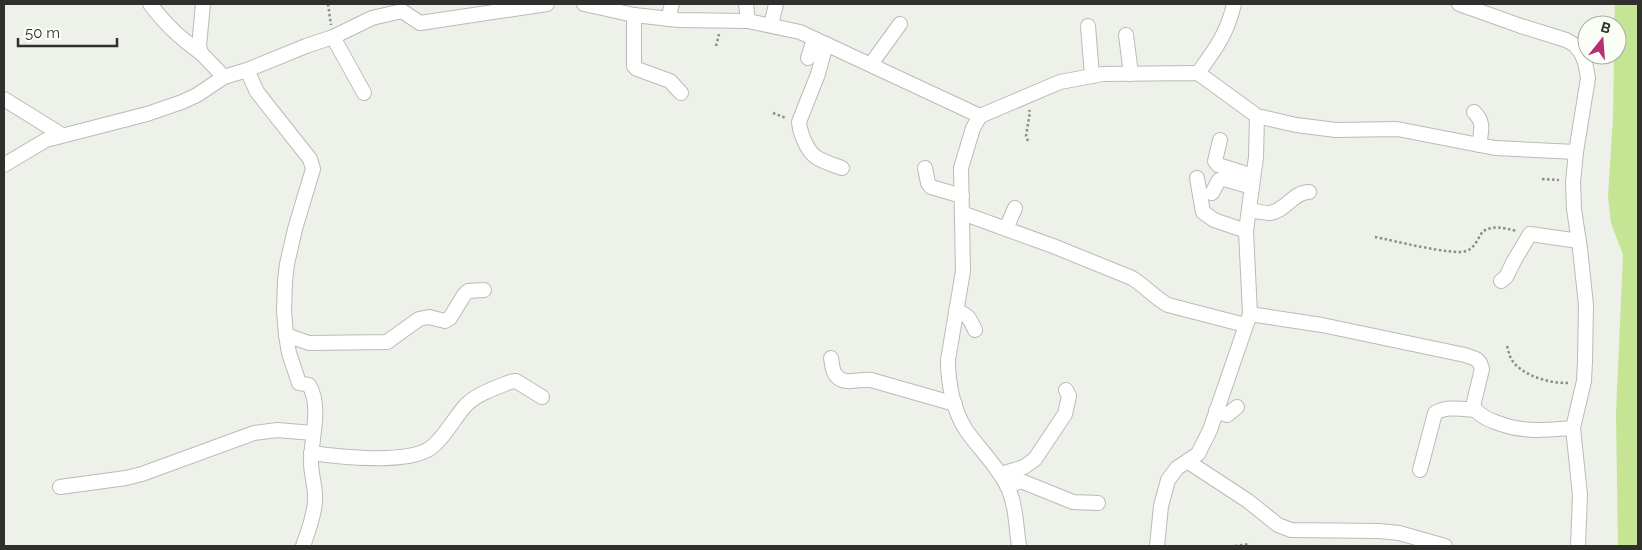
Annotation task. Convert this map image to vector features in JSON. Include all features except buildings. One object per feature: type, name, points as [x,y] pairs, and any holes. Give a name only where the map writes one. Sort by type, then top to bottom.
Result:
[{"type":"street","points":[[150,4],[164,23],[180,38],[201,53],[224,77]]},
{"type":"street","points":[[201,53],[199,46],[203,4]]},
{"type":"street","points":[[4,165],[46,140],[147,114],[182,102],[197,96],[224,77],[333,37],[372,18],[402,11],[420,23],[547,4]]},
{"type":"street","points":[[584,4],[634,15],[668,19],[748,21],[800,32],[980,116]]},
{"type":"street","points":[[668,19],[672,4]]},
{"type":"street","points":[[746,4],[748,21]]},
{"type":"street","points":[[771,25],[776,4]]},
{"type":"street","points":[[1198,72],[1220,43],[1230,21],[1234,4]]},
{"type":"street","points":[[1459,4],[1513,24],[1566,40],[1575,45],[1585,62],[1588,78],[1573,182],[1574,209],[1586,305],[1584,382],[1572,428],[1580,495],[1578,546]]},
{"type":"street","points":[[634,15],[634,66],[637,69],[670,81],[681,93]]},
{"type":"street","points":[[871,64],[900,24]]},
{"type":"street","points":[[1088,26],[1092,76]]},
{"type":"street","points":[[1126,35],[1131,74]]},
{"type":"street","points":[[333,37],[364,93]]},
{"type":"street","points":[[808,58],[820,41]]},
{"type":"street","points":[[820,41],[818,74],[799,122],[800,130],[804,140],[816,157],[842,168]]},
{"type":"street","points":[[247,70],[257,92],[310,159],[313,169],[287,264],[284,311],[288,353],[299,383],[309,385],[313,392],[315,412],[312,454],[315,500],[312,518],[303,546]]},
{"type":"street","points":[[1019,546],[1012,496],[1004,480],[966,430],[957,414],[948,374],[948,360],[963,271],[961,168],[973,128],[980,116],[1060,82],[1092,76],[1198,72],[1257,116],[1296,125],[1336,130],[1397,129],[1495,148],[1576,152]]},
{"type":"street","points":[[4,99],[62,135]]},
{"type":"street","points":[[1474,112],[1480,118],[1482,124],[1479,145]]},
{"type":"street","points":[[1158,546],[1161,506],[1168,480],[1177,468],[1198,454],[1210,430],[1247,320],[1246,231],[1257,145],[1257,116]]},
{"type":"street","points":[[1220,140],[1215,160],[1218,165],[1252,182]]},
{"type":"street","points":[[925,168],[928,183],[931,187],[962,196]]},
{"type":"street","points":[[1197,178],[1203,212],[1214,220],[1246,231]]},
{"type":"street","points":[[1212,193],[1219,180],[1252,182]]},
{"type":"street","points":[[1249,210],[1269,213],[1278,210],[1304,192],[1309,192]]},
{"type":"street","points":[[1006,229],[1015,208]]},
{"type":"street","points":[[962,213],[1053,246],[1132,278],[1141,283],[1160,301],[1168,305],[1247,320],[1322,325],[1465,355],[1476,359],[1482,369],[1474,401],[1475,410]]},
{"type":"street","points":[[1501,281],[1506,277],[1530,234],[1579,241]]},
{"type":"street","points":[[286,335],[309,343],[387,342],[419,319],[429,317],[445,321],[450,318],[468,291],[484,290]]},
{"type":"street","points":[[956,312],[965,313],[975,330]]},
{"type":"street","points":[[831,358],[835,374],[843,380],[849,382],[865,379],[871,380],[955,404]]},
{"type":"street","points":[[312,454],[370,458],[417,454],[430,449],[466,404],[476,397],[510,382],[516,382],[542,397]]},
{"type":"street","points":[[1004,480],[1035,459],[1065,414],[1069,396],[1066,390]]},
{"type":"street","points":[[1216,411],[1227,415],[1237,407]]},
{"type":"street","points":[[1420,470],[1431,421],[1435,413],[1440,410],[1475,410],[1487,419],[1510,428],[1532,431],[1572,428]]},
{"type":"street","points":[[60,487],[142,474],[254,433],[277,430],[313,433]]},
{"type":"street","points":[[1187,461],[1248,501],[1278,525],[1291,530],[1379,530],[1398,533],[1445,546]]},
{"type":"street","points":[[1004,480],[1021,481],[1073,502],[1098,503]]},
{"type":"path","points":[[328,4],[333,37]]},
{"type":"path","points":[[1020,98],[1030,112],[1026,136],[1028,141]]},
{"type":"path","points":[[1542,179],[1573,182]]},
{"type":"path","points":[[1374,237],[1461,252],[1474,246],[1482,230],[1489,228],[1497,226],[1530,234]]},
{"type":"path","points":[[1507,346],[1510,359],[1515,365],[1531,376],[1563,383],[1584,382]]},
{"type":"path","points":[[1235,546],[1250,544]]},
{"type":"shaded area","points":[[1615,4],[1638,4],[1638,546],[1618,546],[1616,413],[1623,255],[1611,223],[1608,197],[1613,118],[1614,65],[1627,65],[1627,15],[1614,15]]}]
